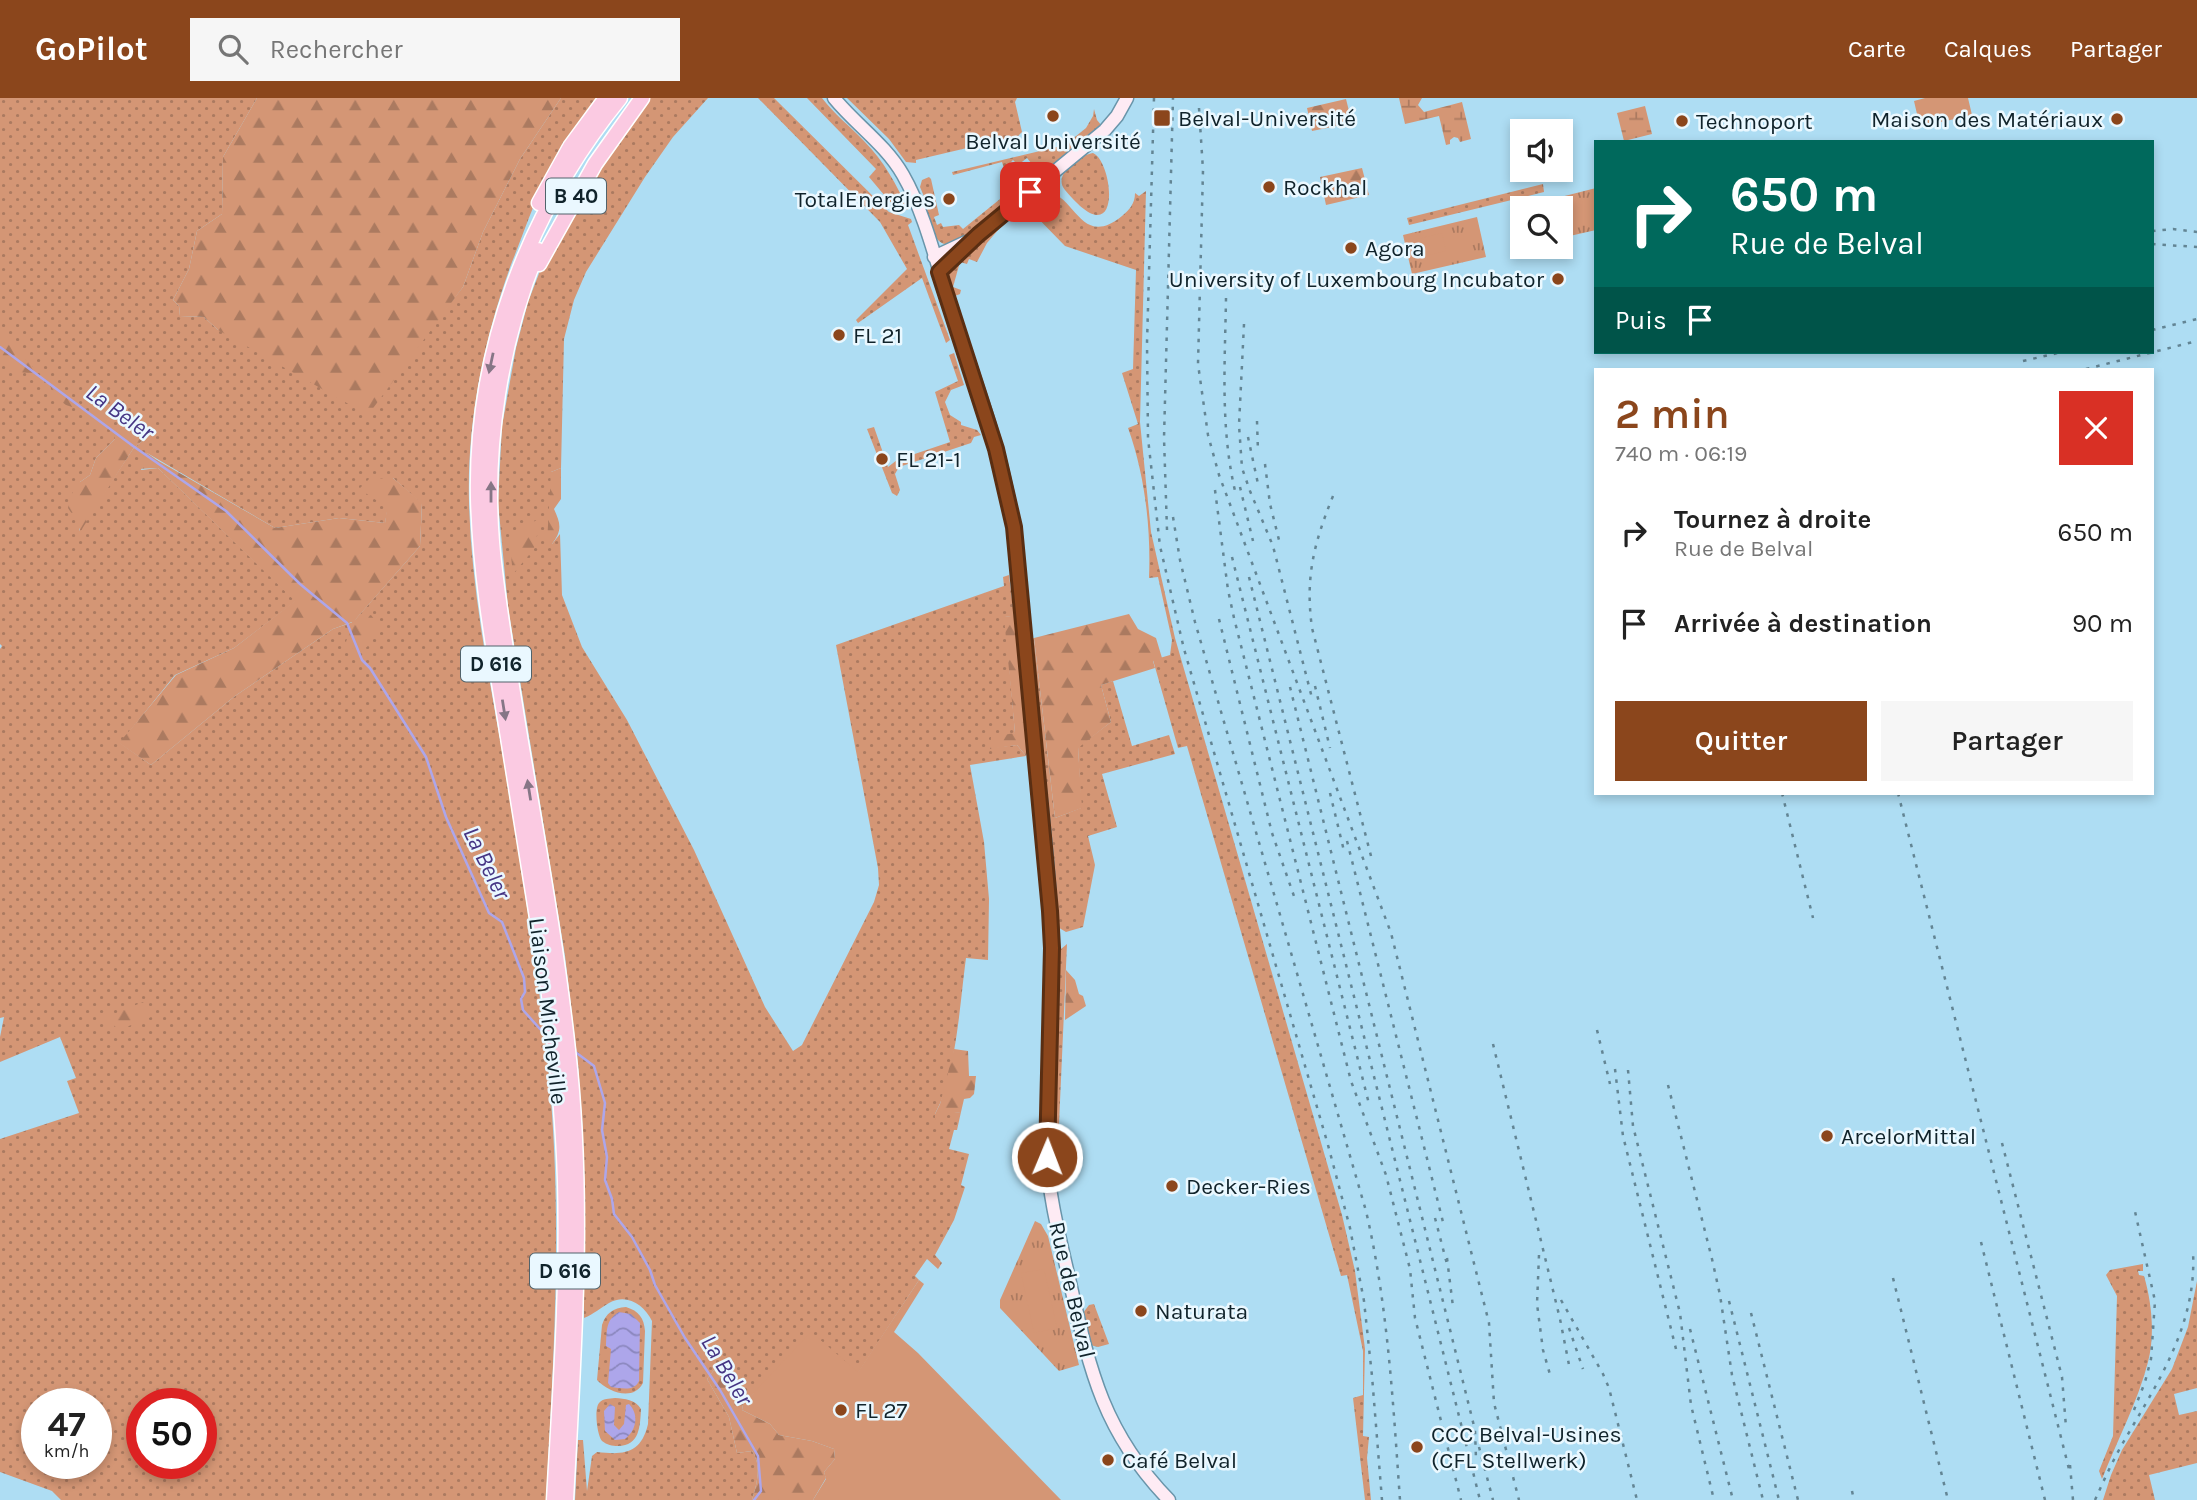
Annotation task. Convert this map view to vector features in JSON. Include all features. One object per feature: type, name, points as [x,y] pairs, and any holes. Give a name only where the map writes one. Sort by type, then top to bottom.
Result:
[{"type":"highway","name":"B 40","points":[[514,299],[517,257],[548,183],[576,138],[607,98]]},
{"type":"highway","name":"Liaison Micheville","points":[[566,1500],[576,1316],[577,1171],[561,1040],[487,609],[478,496],[482,419],[489,369],[538,225],[555,192],[591,136],[620,98]]},
{"type":"highway","name":"Liaison Micheville","points":[[514,299],[557,207],[581,165],[629,98]]},
{"type":"highway","name":"B 40","points":[[514,299],[584,183],[642,98]]},
{"type":"highway","name":"Liaison Micheville","points":[[554,1500],[564,1307],[561,1040]]},
{"type":"main road","name":"Rue de Belval","points":[[834,98],[868,131],[904,176],[919,211],[1007,489],[1018,563],[1049,885],[1051,923],[1047,1151],[1050,1196],[1084,1344],[1101,1398],[1127,1449],[1140,1468],[1170,1500]]},
{"type":"main road","points":[[939,272],[978,235],[1105,130],[1127,98]]},
{"type":"main road","points":[[926,234],[937,246],[951,248]]},
{"type":"main road","points":[[934,257],[978,235]]},
{"type":"green space","points":[[0,98],[257,98],[223,157],[222,214],[197,231],[189,269],[173,300],[179,306],[180,316],[204,317],[218,330],[419,343],[463,287],[483,232],[520,159],[561,98],[603,98],[545,181],[512,262],[493,320],[479,380],[469,471],[470,533],[476,594],[533,946],[553,1121],[556,1284],[546,1500],[61,1500],[52,1491],[0,1472],[0,1139],[79,1113],[67,1081],[76,1078],[60,1037],[0,1062],[0,1037],[4,1017],[0,1018]],"holes":[[[115,439],[142,441],[133,449],[79,531],[80,482],[90,475],[96,458]],[[147,453],[275,528],[339,518],[385,523],[393,478],[422,504],[420,546],[353,622],[333,629],[235,696],[151,765],[120,743],[175,675],[234,648],[296,601],[158,468],[141,470]]]},
{"type":"green space","points":[[257,98],[561,98],[520,159],[483,232],[463,287],[368,415],[218,330],[204,317],[180,316],[179,306],[173,300],[189,269],[197,231],[222,214],[223,157]]},
{"type":"green space","points":[[646,98],[708,98],[673,137],[645,177],[586,272],[574,300],[564,339],[561,468],[551,472],[552,544],[560,534],[562,595],[582,647],[627,720],[694,850],[765,1007],[793,1051],[802,1045],[874,902],[879,885],[836,645],[1004,586],[1003,577],[1009,575],[1014,616],[1005,617],[1015,733],[990,748],[1017,745],[1026,756],[970,765],[984,842],[989,899],[988,960],[966,958],[952,1060],[948,1080],[935,1114],[961,1112],[949,1149],[969,1154],[961,1185],[965,1187],[954,1220],[935,1255],[942,1263],[938,1269],[927,1259],[915,1276],[919,1280],[858,1373],[754,1393],[743,1404],[714,1370],[707,1379],[729,1417],[737,1453],[752,1451],[757,1462],[757,1481],[752,1500],[575,1500],[578,1440],[583,1440],[587,1491],[592,1456],[597,1452],[630,1450],[636,1447],[645,1434],[648,1424],[652,1321],[640,1306],[622,1299],[609,1303],[584,1318],[583,1133],[578,1064],[565,956],[508,607],[498,502],[502,426],[516,348],[528,302],[540,271],[576,204]]},
{"type":"green space","points":[[758,98],[774,98],[889,212],[911,219],[912,222],[908,225],[950,340],[946,343],[922,278],[858,323],[856,320],[907,269],[880,222]]},
{"type":"green space","points":[[807,98],[822,98],[871,149],[889,174],[908,210],[890,202],[869,177],[876,169]]},
{"type":"green space","points":[[847,98],[1017,98],[1015,102],[1022,132],[1018,136],[916,160],[916,163],[906,162],[889,139]]},
{"type":"green space","points":[[1399,98],[1422,98],[1418,105],[1424,112],[1462,102],[1471,139],[1460,142],[1454,137],[1450,144],[1446,145],[1439,116],[1405,124]]},
{"type":"green space","points":[[1925,98],[1968,98],[1972,115],[1920,127],[1914,101]]},
{"type":"green space","points":[[1346,99],[1352,123],[1312,131],[1307,108]]},
{"type":"green space","points":[[1645,106],[1652,134],[1624,140],[1617,113]]},
{"type":"green space","points":[[1094,109],[1102,126],[971,234],[946,244],[937,238],[925,214],[928,206],[920,187],[922,180],[929,177],[931,179],[939,215],[934,217],[937,225],[959,225],[963,229],[1031,174],[1027,168],[1032,164],[1027,158],[1018,165],[1013,160],[1004,169],[1002,162],[953,175],[952,172],[1065,145],[1086,128]]},
{"type":"green space","points":[[1093,153],[1106,172],[1109,187],[1109,201],[1105,211],[1097,215],[1084,209],[1062,184],[1064,172],[1069,167]]},
{"type":"green space","points":[[1362,168],[1369,195],[1326,205],[1320,177]]},
{"type":"green space","points":[[1543,184],[1544,192],[1510,196],[1510,200],[1409,225],[1407,218]]},
{"type":"green space","points":[[1594,189],[1594,230],[1573,235],[1573,196],[1565,196]]},
{"type":"green space","points":[[1146,191],[1140,422],[1151,532],[1175,638],[1342,1215],[1355,1271],[1365,1349],[1363,1436],[1369,1437],[1367,1458],[1371,1500],[1365,1500],[1353,1398],[1363,1395],[1363,1351],[1347,1275],[1341,1276],[1187,746],[1178,748],[1153,660],[1170,655],[1172,640],[1158,577],[1149,578],[1146,502],[1139,464],[1128,428],[1138,424],[1122,373],[1133,369],[1136,270],[1065,246],[1024,204],[1040,192],[1054,194],[1063,199],[1078,216],[1096,227],[1108,225],[1122,216],[1131,206],[1135,193],[1139,196]]},
{"type":"green space","points":[[1477,217],[1486,257],[1412,274],[1403,235]]},
{"type":"green space","points":[[1002,221],[1004,223],[987,243],[977,262],[969,259],[967,264],[960,262],[953,287],[961,290],[960,294],[955,296],[948,281],[952,266]]},
{"type":"green space","points":[[1442,233],[1446,251],[1414,259],[1409,241]]},
{"type":"green space","points":[[0,312],[1,333],[37,374],[8,371],[0,354]]},
{"type":"green space","points":[[954,353],[964,385],[951,390],[945,402],[950,415],[961,422],[961,425],[977,430],[981,435],[974,437],[971,443],[899,467],[895,474],[900,490],[897,496],[892,493],[867,429],[874,427],[888,467],[897,460],[950,442],[935,392],[958,381],[949,355]]},
{"type":"green space","points":[[50,386],[71,396],[87,412],[66,405],[58,399]]},
{"type":"green space","points":[[105,409],[110,416],[112,430],[98,425],[87,412]]},
{"type":"green space","points":[[135,423],[145,433],[80,532],[78,523],[68,508],[71,495],[80,482],[90,475],[96,458],[115,439],[112,430]]},
{"type":"green space","points":[[147,453],[275,528],[339,518],[385,523],[387,507],[359,489],[369,479],[393,478],[422,503],[420,546],[355,620],[371,615],[379,625],[370,644],[358,655],[346,642],[352,622],[333,629],[235,696],[151,765],[119,743],[176,675],[234,648],[295,601],[158,468],[137,469]]},
{"type":"green space","points":[[561,468],[561,499],[554,509],[559,527],[558,535],[552,544],[547,543],[551,472]]},
{"type":"green space","points":[[541,517],[534,549],[513,574],[509,538]]},
{"type":"green space","points":[[1129,614],[1138,629],[1156,638],[1162,658],[1153,661],[1155,668],[1101,685],[1111,722],[1078,748],[1082,808],[1055,818],[1034,638]]},
{"type":"green space","points":[[1018,615],[1029,746],[1026,756],[1017,745],[990,749],[991,737],[1015,733],[1004,617]]},
{"type":"green space","points":[[1034,638],[1055,818],[1081,808],[1078,747],[1111,722],[1101,685],[1113,681],[1132,746],[1169,735],[1175,754],[1102,774],[1117,827],[1088,836],[1095,865],[1083,927],[1066,932],[1056,926],[1059,923],[1031,639]]},
{"type":"green space","points":[[1067,944],[1058,1147],[1051,1134],[1056,982],[1061,949]]},
{"type":"green space","points":[[1066,970],[1075,980],[1086,1006],[1065,1020]]},
{"type":"green space","points":[[143,1002],[151,1017],[119,1030],[109,1021],[93,1026],[92,1023]]},
{"type":"green space","points":[[954,1049],[968,1051],[969,1076],[976,1076],[974,1094],[964,1099],[961,1112],[948,1114],[944,1122],[935,1119],[935,1114]]},
{"type":"green space","points":[[1035,1221],[1041,1224],[1048,1236],[1079,1365],[1059,1371],[1000,1308],[1000,1300]]},
{"type":"green space","points":[[2143,1264],[2143,1271],[2138,1271],[2139,1275],[2144,1276],[2149,1297],[2152,1319],[2150,1352],[2139,1391],[2102,1479],[2099,1471],[2113,1436],[2117,1296],[2106,1275],[2110,1270]]},
{"type":"green space","points":[[1044,1269],[1057,1328],[1034,1333],[1021,1273]]},
{"type":"green space","points":[[919,1280],[924,1284],[894,1332],[918,1353],[1061,1500],[813,1500],[826,1479],[824,1472],[835,1459],[834,1449],[812,1441],[779,1435],[770,1424],[742,1410],[743,1404],[811,1332],[858,1372]]},
{"type":"green space","points":[[2197,1281],[2197,1388],[2174,1394],[2179,1415],[2197,1411],[2197,1463],[2149,1475],[2155,1500],[2103,1500],[2122,1450],[2172,1369],[2188,1327]]},
{"type":"green space","points":[[1094,1304],[1109,1344],[1098,1347],[1090,1345],[1083,1313],[1089,1305]]},
{"type":"green space","points":[[626,1307],[640,1316],[643,1322],[643,1383],[634,1392],[621,1393],[597,1380],[602,1325],[608,1314]]},
{"type":"green space","points":[[714,1370],[743,1404],[742,1410],[770,1424],[779,1435],[812,1441],[834,1449],[835,1459],[824,1472],[826,1478],[813,1500],[752,1500],[757,1481],[757,1462],[752,1451],[737,1453],[729,1417],[707,1379]]},
{"type":"green space","points":[[615,1398],[633,1401],[641,1409],[635,1439],[625,1445],[608,1444],[602,1441],[599,1433],[597,1406],[602,1400]]},
{"type":"water","points":[[619,1312],[631,1314],[640,1323],[639,1381],[634,1387],[611,1387],[608,1383],[611,1349],[606,1346],[607,1331],[611,1319]]},
{"type":"water","points":[[610,1404],[615,1407],[614,1425],[619,1430],[624,1424],[626,1405],[629,1404],[634,1412],[634,1427],[625,1439],[615,1440],[605,1431],[604,1411]]},
{"type":"waterway","name":"La Beler","points":[[0,347],[226,511],[300,584],[347,623],[362,660],[370,668],[426,757],[446,817],[489,913],[502,922],[524,978],[525,992],[521,999],[523,1010],[548,1034]]},
{"type":"waterway","name":"La Beler","points":[[574,1051],[594,1066],[605,1103],[602,1130],[607,1157],[605,1180],[614,1214],[632,1237],[685,1338],[720,1390],[758,1456],[761,1491],[754,1500]]},
{"type":"railway","points":[[1154,98],[1147,343],[1148,438],[1160,546],[1184,649],[1350,1228],[1364,1301],[1382,1500]]},
{"type":"railway","points":[[1167,530],[1164,438],[1173,98]]},
{"type":"railway","points":[[1199,108],[1203,170],[1198,364],[1208,435],[1219,475],[1391,933],[1489,1323],[1494,1403],[1519,1500]]},
{"type":"railway","points":[[2154,231],[2173,229],[2197,232]]},
{"type":"railway","points":[[2154,244],[2197,247]]},
{"type":"railway","points":[[1226,298],[1226,422],[1236,495]]},
{"type":"railway","points":[[2154,330],[2197,319]]},
{"type":"railway","points":[[1244,324],[1239,425],[1242,468],[1273,546],[1312,698]]},
{"type":"railway","points":[[2154,352],[2197,341]]},
{"type":"railway","points":[[2023,361],[2053,354]]},
{"type":"railway","points":[[2090,368],[2145,354]]},
{"type":"railway","points":[[1257,421],[1258,452]]},
{"type":"railway","points":[[1248,437],[1258,484]]},
{"type":"railway","points":[[1265,464],[1270,504],[1279,540]]},
{"type":"railway","points":[[1240,487],[1253,541]]},
{"type":"railway","points":[[1215,490],[1234,618],[1351,1081],[1386,1175],[1410,1269],[1415,1318],[1461,1500]]},
{"type":"railway","points":[[1333,496],[1316,545],[1311,576],[1310,610],[1312,628],[1371,856]]},
{"type":"railway","points":[[1173,517],[1195,622],[1366,1211],[1385,1319],[1400,1500]]},
{"type":"railway","points":[[1232,557],[1369,1104]]},
{"type":"railway","points":[[1249,577],[1480,1500]]},
{"type":"railway","points":[[1219,619],[1272,833],[1295,899]]},
{"type":"railway","points":[[1315,686],[1330,748]]},
{"type":"railway","points":[[1290,687],[1475,1430],[1476,1459]]},
{"type":"railway","points":[[1330,793],[1344,851]]},
{"type":"railway","points":[[1782,795],[1813,918]]},
{"type":"railway","points":[[1899,795],[2070,1473]]},
{"type":"railway","points":[[1347,841],[1444,1226]]},
{"type":"railway","points":[[1597,1030],[1610,1084]]},
{"type":"railway","points":[[1493,1044],[1570,1370]]},
{"type":"railway","points":[[1615,1069],[1623,1136],[1676,1349]]},
{"type":"railway","points":[[1628,1070],[1633,1126],[1680,1313],[1691,1405],[1714,1500]]},
{"type":"railway","points":[[1668,1085],[1712,1259],[1732,1375],[1763,1500]]},
{"type":"railway","points":[[2002,1143],[2062,1377],[2066,1427]]},
{"type":"railway","points":[[2134,1207],[2155,1301],[2151,1359],[2134,1410]]},
{"type":"railway","points":[[1435,1218],[1448,1268]]},
{"type":"railway","points":[[1981,1242],[2045,1500]]},
{"type":"railway","points":[[2095,1500],[2116,1455],[2173,1351],[2189,1304],[2193,1252]]},
{"type":"railway","points":[[1539,1255],[1537,1304],[1543,1350],[1551,1378]]},
{"type":"railway","points":[[1447,1258],[1453,1307]]},
{"type":"railway","points":[[1893,1278],[1948,1500]]},
{"type":"railway","points":[[1561,1300],[1609,1388],[1637,1500]]},
{"type":"railway","points":[[1729,1301],[1779,1500]]},
{"type":"railway","points":[[1751,1313],[1798,1500]]},
{"type":"railway","points":[[1569,1328],[1583,1369]]},
{"type":"railway","points":[[1690,1329],[1733,1500]]},
{"type":"railway","points":[[1479,1447],[1493,1500]]},
{"type":"railway","points":[[2070,1465],[2073,1500]]},
{"type":"railway","points":[[1852,1491],[1854,1500]]},
{"type":"place","name":"Belval Université","points":[[1053,116]]},
{"type":"place","name":"Belval-Université","points":[[1162,118]]},
{"type":"place","name":"Maison des Matériaux","points":[[2117,119]]},
{"type":"place","name":"Technoport","points":[[1682,121]]},
{"type":"place","name":"Rockhal","points":[[1269,187]]},
{"type":"place","name":"TotalEnergies","points":[[949,199]]},
{"type":"place","name":"Agora","points":[[1351,248]]},
{"type":"place","name":"University of Luxembourg Incubator","points":[[1558,279]]},
{"type":"place","name":"FL 21","points":[[839,335]]},
{"type":"place","name":"FL 21-1","points":[[882,459]]},
{"type":"place","name":"ArcelorMittal","points":[[1827,1136]]},
{"type":"place","name":"Decker-Ries","points":[[1172,1186]]},
{"type":"place","name":"Naturata","points":[[1141,1311]]},
{"type":"place","name":"FL 27","points":[[841,1410]]},
{"type":"place","name":"CCC Belval-Usines (CFL Stellwerk)","points":[[1417,1447]]},
{"type":"place","name":"Café Belval","points":[[1108,1460]]},
{"type":"route","points":[[1030,192],[939,272],[996,449],[1014,527],[1049,885],[1052,948],[1047,1157]]}]
